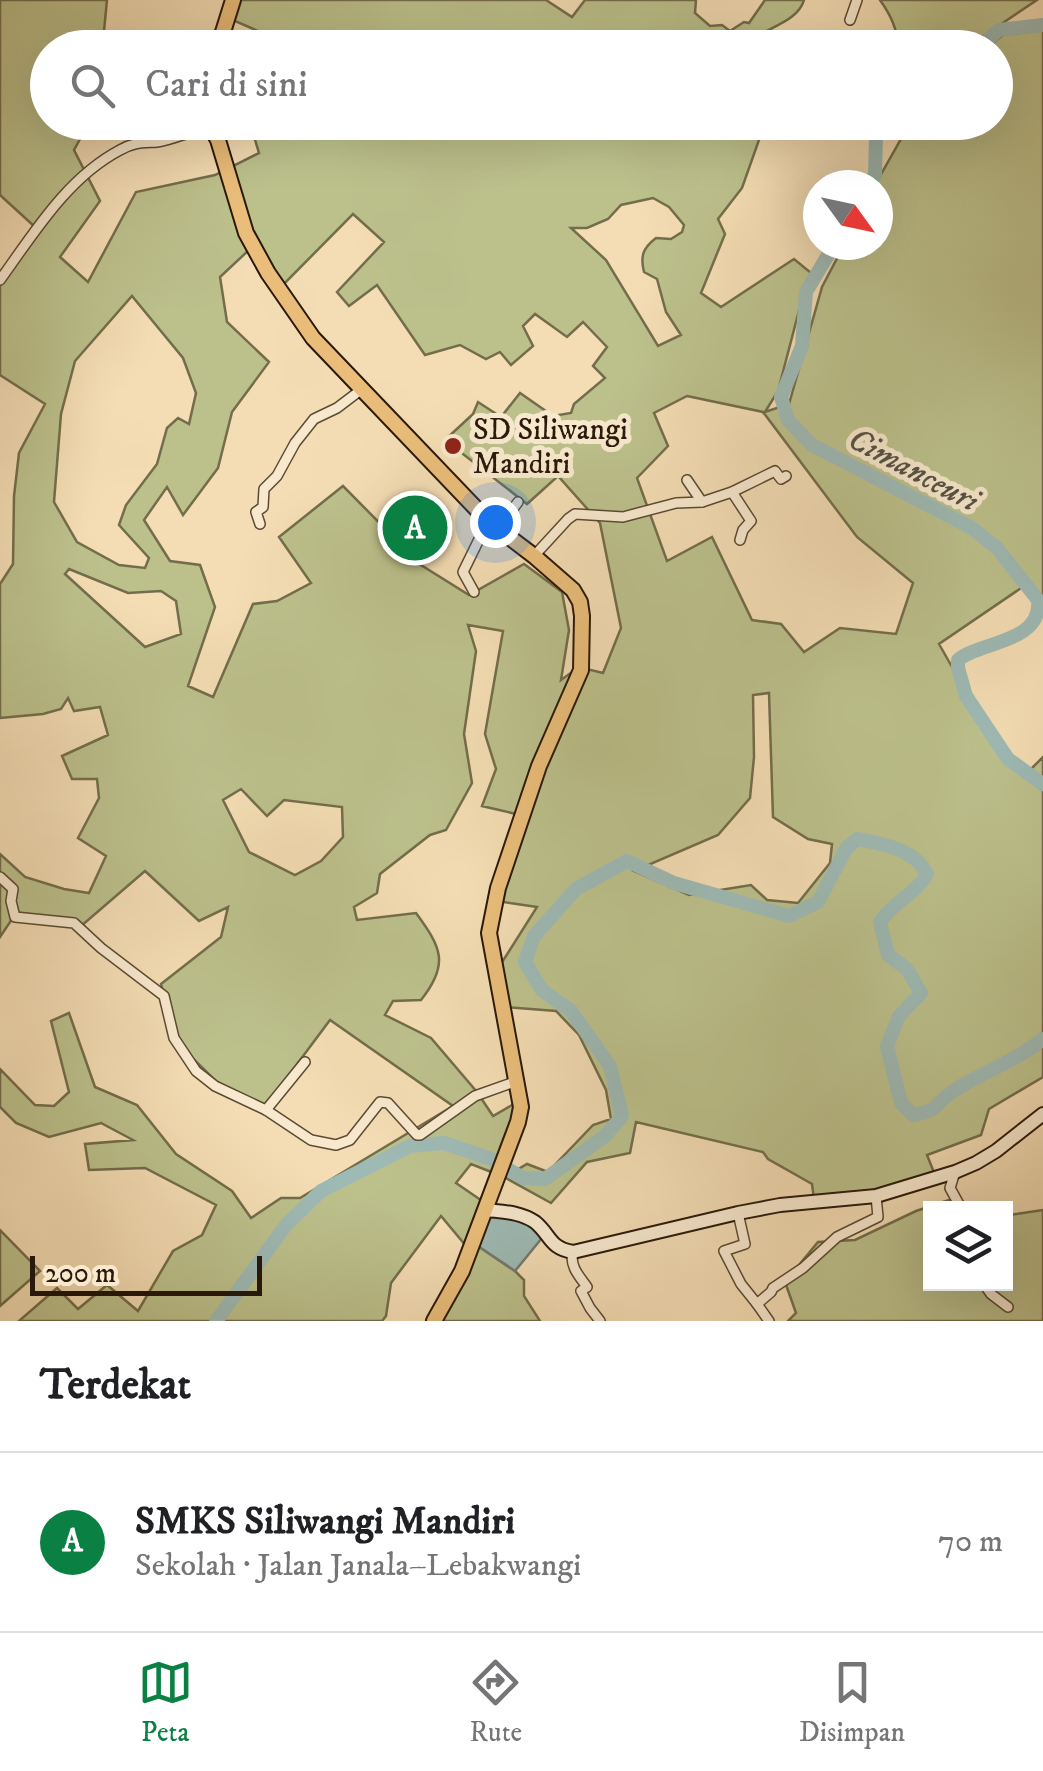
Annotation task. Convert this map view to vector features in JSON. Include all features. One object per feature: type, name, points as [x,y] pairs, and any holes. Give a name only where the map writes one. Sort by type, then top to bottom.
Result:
[{"type":"main road","points":[[223,30],[232,0]]},
{"type":"main road","points":[[218,140],[246,233],[313,338],[493,525],[573,590],[580,602],[581,670],[539,766],[489,933],[521,1107],[462,1271],[434,1321]]},
{"type":"street","points":[[850,20],[857,0]]},
{"type":"street","points":[[0,280],[65,193],[89,171],[121,149],[142,141],[166,140]]},
{"type":"street","points":[[254,494],[277,476],[314,419],[362,390]]},
{"type":"street","points":[[534,556],[575,514],[624,517],[676,503],[702,502],[775,471],[781,479],[786,476]]},
{"type":"street","points":[[687,480],[702,502]]},
{"type":"street","points":[[260,524],[256,512],[263,506],[264,489]]},
{"type":"street","points":[[732,492],[750,521],[740,540]]},
{"type":"street","points":[[474,592],[463,572],[493,525],[518,502]]},
{"type":"street","points":[[0,877],[14,889],[14,917],[74,923],[164,996],[174,1038],[196,1071],[215,1086],[266,1110],[311,1140],[336,1145],[350,1140],[380,1102],[388,1103],[420,1135],[475,1096],[517,1082]]},
{"type":"street","points":[[266,1110],[305,1062]]},
{"type":"street","points":[[486,1210],[516,1212],[536,1224],[553,1245],[573,1252],[780,1205],[876,1196],[955,1172],[996,1151],[1043,1114]]},
{"type":"street","points":[[955,1172],[950,1188],[957,1201]]},
{"type":"street","points":[[757,1304],[837,1237],[878,1217],[876,1196]]},
{"type":"street","points":[[738,1213],[745,1244],[724,1251],[740,1284],[769,1321]]},
{"type":"street","points":[[573,1252],[575,1270],[587,1288],[581,1291],[600,1321]]},
{"type":"street","points":[[990,1291],[1008,1307]]},
{"type":"green space","points":[[0,0],[107,0],[104,30],[30,30],[30,140],[80,140],[74,150],[100,201],[60,257],[88,282],[136,192],[215,175],[259,153],[255,140],[759,140],[742,188],[718,219],[725,234],[701,293],[721,307],[794,259],[816,277],[802,299],[778,391],[765,412],[789,404],[822,287],[836,260],[893,260],[893,170],[883,170],[900,140],[1013,140],[1013,34],[1043,30],[1043,606],[1027,584],[939,644],[1006,762],[1031,769],[1043,757],[1043,1077],[989,1109],[981,1135],[927,1155],[935,1175],[906,1185],[814,1199],[812,1184],[768,1159],[763,1152],[636,1122],[630,1153],[587,1162],[551,1203],[471,1164],[456,1183],[488,1205],[475,1244],[524,1280],[524,1296],[540,1321],[434,1321],[471,1252],[441,1216],[391,1283],[382,1321],[19,1321],[57,1288],[78,1309],[107,1285],[138,1311],[173,1251],[202,1235],[216,1205],[145,1168],[89,1170],[85,1144],[133,1140],[101,1123],[49,1137],[16,1123],[0,1107],[0,1069],[35,1105],[54,1106],[69,1092],[51,1021],[69,1013],[95,1087],[137,1105],[176,1154],[232,1191],[251,1218],[281,1198],[300,1198],[453,1106],[330,1020],[262,1111],[224,1089],[175,1041],[161,984],[221,937],[228,907],[199,921],[145,871],[80,927],[12,919],[0,937],[0,854],[25,877],[89,893],[106,856],[78,838],[99,798],[97,779],[72,779],[62,756],[108,735],[100,707],[74,711],[68,698],[61,709],[0,718],[0,584],[13,564],[19,453],[45,404],[0,375],[0,280],[35,227],[0,195]],"holes":[[[653,198],[669,207],[684,225],[682,232],[671,239],[656,238],[645,249],[642,261],[644,272],[657,279],[666,312],[681,335],[658,346],[606,260],[571,228],[587,228],[608,219],[621,205]],[[353,214],[384,242],[337,292],[349,306],[377,285],[425,355],[460,345],[486,359],[500,352],[511,365],[533,346],[523,326],[535,314],[567,337],[583,322],[607,347],[593,366],[605,378],[574,404],[571,413],[553,416],[520,393],[501,417],[478,402],[473,414],[445,440],[527,504],[558,476],[600,523],[621,628],[603,673],[579,667],[561,680],[569,630],[562,592],[524,564],[469,595],[421,565],[343,486],[279,537],[311,583],[277,601],[253,604],[213,697],[188,686],[215,607],[200,565],[170,561],[144,520],[167,487],[183,515],[218,468],[232,412],[269,362],[227,322],[220,277],[250,249],[278,290]],[[132,296],[183,358],[196,393],[189,424],[178,418],[167,428],[157,464],[126,505],[119,525],[149,558],[145,568],[119,565],[77,542],[54,502],[61,414],[75,361]],[[687,396],[763,412],[857,537],[913,583],[896,634],[840,628],[804,652],[781,624],[752,620],[712,537],[667,561],[637,478],[668,446],[654,413]],[[69,569],[128,593],[161,591],[176,601],[181,634],[145,647],[65,574]],[[468,625],[503,631],[485,734],[496,769],[482,806],[516,814],[490,900],[537,907],[494,975],[505,1007],[556,1011],[579,1035],[606,1090],[611,1119],[593,1125],[548,1172],[527,1164],[505,1177],[521,1100],[493,1116],[431,1038],[385,1015],[393,1001],[421,1000],[430,987],[439,966],[431,936],[416,913],[357,920],[354,907],[377,893],[380,874],[430,835],[446,830],[472,783],[464,734],[476,651]],[[769,693],[773,817],[808,839],[832,844],[830,863],[798,903],[767,900],[751,885],[689,895],[634,871],[718,835],[750,798],[753,695]],[[241,789],[267,816],[284,800],[342,807],[343,837],[321,861],[295,875],[249,852],[223,800]]]},
{"type":"green space","points":[[231,0],[546,0],[572,17],[585,0],[696,0],[695,13],[710,26],[722,25],[729,30],[256,30],[228,18]]},
{"type":"green space","points":[[765,0],[804,0],[769,30],[732,30],[749,23]]},
{"type":"green space","points":[[880,0],[1037,0],[992,30],[896,30]]},
{"type":"green space","points":[[923,1209],[923,1291],[1013,1291],[1013,1215],[1043,1210],[1043,1321],[788,1321],[796,1313],[785,1282],[818,1242],[855,1240]]},
{"type":"green space","points":[[0,1230],[40,1271],[0,1306]]},
{"type":"water","points":[[512,1211],[546,1233],[515,1271],[475,1244],[487,1214]]},
{"type":"waterway","name":"Cimanceuri","points":[[999,30],[1043,25]]},
{"type":"waterway","name":"Cimanceuri","points":[[875,170],[876,140]]},
{"type":"waterway","name":"Cimanceuri","points":[[825,260],[806,292],[802,346],[781,397],[788,420],[812,445],[972,528],[997,548],[1038,600],[1037,614],[1030,625],[1007,639],[967,654],[958,660],[958,668],[966,696],[1008,759],[1043,784]]},
{"type":"waterway","name":"Cimanceuri","points":[[216,1321],[286,1225],[321,1191],[410,1146],[444,1143],[491,1159],[523,1178],[545,1179],[605,1136],[622,1116],[610,1066],[571,1011],[542,990],[525,962],[534,936],[576,889],[627,861],[674,883],[789,916],[818,902],[847,847],[858,839],[897,849],[915,859],[927,874],[880,922],[888,955],[907,969],[921,993],[899,1016],[887,1046],[901,1103],[913,1115],[933,1109],[952,1092],[1043,1039]]},
{"type":"place","name":"SD Siliwangi Mandiri","points":[[453,446]]},
{"type":"place","name":"SMKS Siliwangi Mandiri","points":[[415,528]]}]
